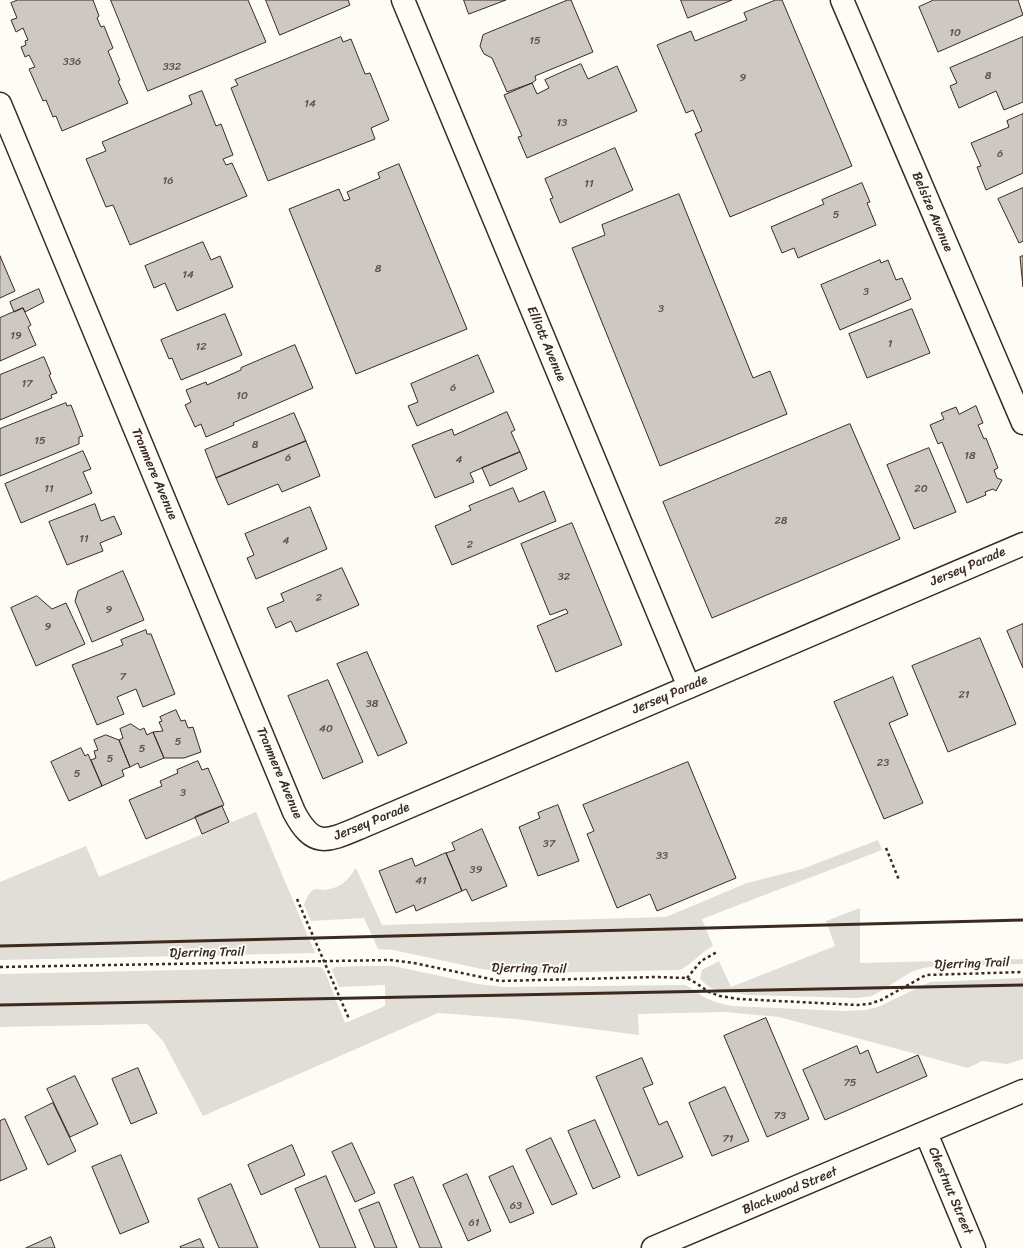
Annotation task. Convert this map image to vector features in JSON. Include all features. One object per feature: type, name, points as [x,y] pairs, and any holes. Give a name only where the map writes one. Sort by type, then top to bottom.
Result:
[{"type":"street","name":"Elliott Avenue","points":[[403,0],[689,687]]},
{"type":"street","name":"Belsize Avenue","points":[[842,0],[1023,423]]},
{"type":"street","name":"Tranmere Avenue","points":[[0,104],[294,812],[301,825],[315,838]]},
{"type":"street","name":"Jersey Parade","points":[[315,838],[332,839],[1023,544]]},
{"type":"street","name":"Blackwood Street","points":[[654,1248],[1023,1091]]},
{"type":"street","name":"Chestnut Street","points":[[926,1133],[974,1248]]},
{"type":"path","points":[[886,848],[899,880]]},
{"type":"path","points":[[297,899],[349,1019]]},
{"type":"path","points":[[687,978],[701,961],[717,952]]},
{"type":"path","name":"Djerring Trail","points":[[0,967],[390,960],[414,963],[500,981],[655,977],[687,978],[709,992],[720,996],[739,999],[858,1005],[869,1004],[880,1000],[926,975],[1023,972]]},
{"type":"shaded area","points":[[256,812],[315,953],[0,960],[0,882],[86,846],[99,877]]},
{"type":"shaded area","points":[[878,840],[882,850],[702,919],[713,946],[680,970],[533,973],[482,969],[393,950],[378,949],[364,918],[311,921],[304,905],[308,895],[313,890],[324,890],[339,886],[350,877],[356,868],[382,925],[666,917],[747,883],[802,869]]},
{"type":"shaded area","points":[[860,908],[860,963],[1023,959],[1023,964],[936,966],[923,968],[911,972],[872,996],[857,998],[747,995],[709,987],[700,979],[702,970],[719,961],[731,987],[835,946],[826,921]]},
{"type":"shaded area","points":[[393,966],[478,984],[503,987],[685,985],[707,999],[732,1006],[844,1011],[865,1010],[878,1007],[930,982],[1023,978],[1023,1059],[1007,1064],[982,1061],[968,1068],[779,1017],[724,1012],[638,1014],[639,1035],[516,1019],[438,1013],[203,1116],[163,1041],[147,1024],[0,1027],[0,974],[319,967],[325,972],[345,1023],[385,1006],[385,985],[339,987],[332,970],[335,967]]},
{"type":"building","points":[[18,0],[93,0],[99,16],[97,18],[101,27],[104,26],[113,48],[108,51],[120,80],[118,81],[128,103],[62,131],[56,116],[53,117],[46,100],[43,101],[29,69],[35,67],[29,55],[25,57],[21,47],[26,45],[25,41],[28,40],[23,28],[16,32],[11,20],[17,18],[11,3]]},
{"type":"building","points":[[111,0],[248,0],[266,42],[148,91]]},
{"type":"building","points":[[266,0],[348,0],[350,5],[280,35]]},
{"type":"building","points":[[464,0],[506,0],[469,14]]},
{"type":"building","points":[[571,0],[593,52],[535,76],[536,80],[532,83],[507,92],[492,58],[484,54],[480,46],[483,35]]},
{"type":"building","points":[[681,0],[732,0],[688,18]]},
{"type":"building","points":[[776,0],[782,0],[852,166],[730,217],[695,134],[702,131],[693,110],[686,113],[657,45],[691,31],[695,41],[747,20],[744,13]]},
{"type":"building","points":[[934,0],[1018,0],[1023,15],[938,52],[919,7]]},
{"type":"building","points":[[341,37],[343,42],[351,39],[365,74],[370,73],[389,120],[371,128],[375,139],[268,181],[231,88],[238,85],[235,80]]},
{"type":"building","points":[[1023,37],[1023,102],[1004,110],[996,91],[959,108],[950,86],[957,83],[950,68]]},
{"type":"building","points":[[581,64],[588,79],[617,66],[637,111],[527,158],[518,137],[522,136],[504,95],[532,83],[537,94],[549,88],[545,80]]},
{"type":"building","points":[[202,91],[216,126],[221,124],[233,155],[223,159],[226,165],[232,163],[247,196],[130,245],[113,205],[106,207],[86,159],[106,151],[102,142],[192,104],[189,96]]},
{"type":"building","points":[[1023,114],[1023,173],[986,190],[977,167],[981,166],[971,143],[1009,127],[1007,121]]},
{"type":"building","points":[[615,148],[633,190],[560,223],[550,199],[553,198],[545,179]]},
{"type":"building","points":[[399,164],[467,329],[356,374],[289,209],[339,189],[344,201],[350,199],[347,192],[380,178],[378,173]]},
{"type":"building","points":[[862,183],[870,202],[867,203],[876,225],[798,258],[794,248],[782,253],[771,227],[824,204],[822,200]]},
{"type":"building","points":[[1023,188],[1023,241],[1019,243],[998,199]]},
{"type":"building","points":[[679,194],[753,378],[770,371],[787,414],[660,466],[572,248],[605,235],[602,225]]},
{"type":"building","points":[[203,242],[211,260],[220,256],[233,287],[177,311],[165,283],[154,288],[145,266]]},
{"type":"building","points":[[0,256],[15,291],[0,298]]},
{"type":"building","points":[[1023,256],[1023,287],[1020,257]]},
{"type":"building","points":[[880,260],[881,263],[888,260],[896,280],[902,278],[911,299],[840,330],[821,285]]},
{"type":"building","points":[[39,289],[44,302],[25,312],[23,308],[14,312],[10,302]]},
{"type":"building","points":[[23,308],[31,325],[28,327],[36,345],[0,361],[0,318]]},
{"type":"building","points":[[912,309],[930,353],[867,378],[849,334]]},
{"type":"building","points":[[225,314],[242,355],[181,380],[172,358],[169,359],[161,340]]},
{"type":"building","points":[[295,345],[313,388],[233,423],[234,425],[206,437],[201,424],[195,427],[185,405],[191,402],[186,390],[206,382],[207,385],[241,370],[241,368]]},
{"type":"building","points":[[478,355],[494,392],[417,426],[408,406],[418,402],[411,384]]},
{"type":"building","points":[[44,357],[51,374],[49,375],[57,393],[51,395],[52,398],[0,420],[0,375]]},
{"type":"building","points":[[66,403],[67,406],[71,405],[83,436],[79,437],[79,444],[0,476],[0,429]]},
{"type":"building","points":[[976,406],[983,423],[978,425],[984,439],[986,438],[998,468],[994,470],[997,478],[1002,480],[996,491],[993,489],[985,492],[986,495],[967,503],[942,442],[938,444],[930,425],[944,419],[941,413],[956,407],[959,414]]},
{"type":"building","points":[[507,412],[515,430],[511,432],[520,452],[470,473],[474,482],[435,498],[412,445],[452,429],[454,435]]},
{"type":"building","points":[[294,413],[306,441],[216,478],[205,450]]},
{"type":"building","points":[[850,424],[900,539],[712,618],[663,502]]},
{"type":"building","points":[[306,441],[320,476],[282,492],[278,484],[228,505],[216,478]]},
{"type":"building","points":[[929,448],[956,512],[914,529],[887,465]]},
{"type":"building","points":[[83,451],[91,469],[83,472],[92,493],[21,523],[5,484]]},
{"type":"building","points":[[520,452],[527,469],[490,486],[482,468]]},
{"type":"building","points":[[513,488],[519,502],[544,491],[556,521],[452,565],[435,526],[471,510],[469,506]]},
{"type":"building","points":[[95,504],[101,521],[114,516],[122,534],[100,543],[103,551],[67,565],[49,522]]},
{"type":"building","points":[[310,507],[327,549],[256,579],[247,558],[254,555],[245,534]]},
{"type":"building","points":[[572,523],[622,645],[556,672],[537,626],[568,613],[566,609],[550,615],[521,544]]},
{"type":"building","points":[[342,568],[359,605],[296,632],[291,621],[276,628],[267,608],[284,601],[281,594]]},
{"type":"building","points":[[123,571],[144,620],[92,642],[75,601],[78,591]]},
{"type":"building","points":[[37,596],[52,609],[66,603],[85,644],[36,666],[11,608]]},
{"type":"building","points":[[1023,624],[1023,668],[1007,631]]},
{"type":"building","points":[[146,630],[147,634],[151,634],[175,694],[143,707],[136,689],[117,697],[124,714],[97,725],[72,665],[123,645],[121,640]]},
{"type":"building","points":[[980,638],[1016,724],[948,752],[912,666]]},
{"type":"building","points":[[367,652],[407,743],[378,756],[337,664]]},
{"type":"building","points":[[893,677],[908,715],[889,723],[923,803],[884,819],[834,702]]},
{"type":"building","points":[[328,680],[363,762],[323,779],[288,696]]},
{"type":"building","points":[[176,710],[181,721],[185,720],[188,728],[193,727],[201,752],[184,758],[164,758],[153,732],[163,731],[159,722],[162,721],[160,717]]},
{"type":"building","points":[[131,724],[140,730],[144,728],[147,735],[153,732],[164,758],[140,768],[138,763],[130,767],[119,740],[123,738],[120,729]]},
{"type":"building","points":[[106,735],[119,740],[130,767],[122,770],[124,776],[102,786],[91,760],[96,758],[94,751],[98,750],[94,740]]},
{"type":"building","points":[[81,748],[85,756],[88,754],[102,786],[69,801],[51,762]]},
{"type":"building","points":[[198,761],[202,770],[208,768],[224,805],[146,839],[129,800],[162,786],[160,781],[178,773],[177,770]]},
{"type":"building","points":[[688,762],[736,878],[657,911],[650,894],[617,908],[587,834],[594,831],[583,805]]},
{"type":"building","points":[[558,805],[579,861],[538,876],[519,827],[540,818],[538,813]]},
{"type":"building","points":[[222,806],[229,822],[202,834],[195,817]]},
{"type":"building","points":[[482,829],[507,886],[472,901],[466,889],[462,891],[446,853],[455,850],[452,843]]},
{"type":"building","points":[[446,853],[462,891],[416,911],[414,905],[396,913],[379,871],[412,858],[415,866]]},
{"type":"building","points":[[766,1018],[809,1119],[767,1137],[724,1036]]},
{"type":"building","points":[[857,1046],[860,1054],[868,1050],[877,1073],[918,1055],[927,1076],[825,1120],[803,1070]]},
{"type":"building","points":[[642,1058],[653,1084],[643,1088],[659,1125],[667,1121],[683,1157],[638,1176],[596,1077]]},
{"type":"building","points":[[138,1068],[157,1113],[131,1124],[112,1079]]},
{"type":"building","points":[[75,1076],[98,1124],[70,1137],[47,1089]]},
{"type":"building","points":[[725,1087],[749,1141],[712,1156],[689,1103]]},
{"type":"building","points":[[53,1103],[76,1151],[48,1165],[25,1117]]},
{"type":"building","points":[[5,1119],[27,1169],[0,1181],[0,1121]]},
{"type":"building","points":[[595,1120],[620,1177],[593,1189],[568,1131]]},
{"type":"building","points":[[551,1138],[577,1194],[552,1205],[526,1150]]},
{"type":"building","points":[[352,1143],[375,1193],[355,1202],[332,1152]]},
{"type":"building","points":[[292,1145],[305,1175],[261,1195],[248,1165]]},
{"type":"building","points":[[121,1155],[149,1222],[120,1234],[92,1167]]},
{"type":"building","points":[[513,1166],[534,1213],[510,1223],[489,1177]]},
{"type":"building","points":[[467,1174],[491,1231],[468,1241],[443,1185]]},
{"type":"building","points":[[326,1176],[356,1248],[320,1248],[295,1189]]},
{"type":"building","points":[[413,1177],[442,1248],[420,1248],[394,1185]]},
{"type":"building","points":[[231,1184],[258,1248],[219,1248],[198,1199]]},
{"type":"building","points":[[379,1202],[397,1248],[375,1248],[359,1210]]},
{"type":"building","points":[[51,1237],[55,1248],[26,1248]]},
{"type":"building","points":[[200,1239],[204,1248],[180,1247]]},
{"type":"railway","points":[[0,946],[1023,920]]},
{"type":"railway","points":[[0,1005],[1023,985]]}]
